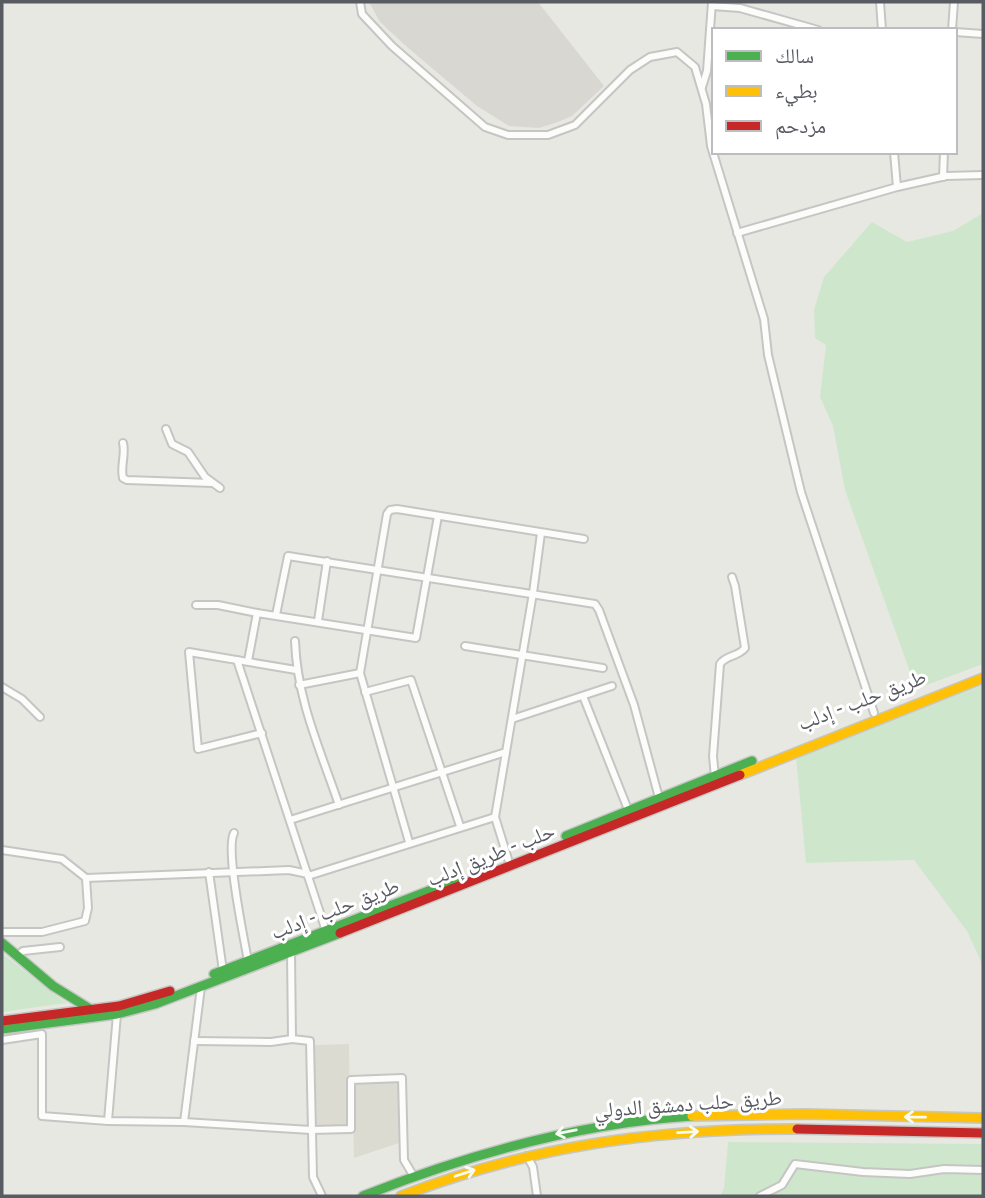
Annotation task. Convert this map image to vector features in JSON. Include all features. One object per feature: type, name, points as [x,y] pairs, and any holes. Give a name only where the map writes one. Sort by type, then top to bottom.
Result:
[{"type":"main road","name":"طريق حلب - إدلب","points":[[2,1021],[139,1002],[510,862],[983,671]]},
{"type":"main road","points":[[875,716],[983,678]]},
{"type":"main road","name":"حلب - طريق إدلب","points":[[2,1029],[117,1014],[155,1004],[291,953],[510,862]]},
{"type":"main road","points":[[2,943],[53,986],[90,1009]]},
{"type":"main road","name":"طريق حلب دمشق الدولي","points":[[363,1196],[413,1175],[479,1153],[531,1140],[630,1122],[764,1114],[983,1118]]},
{"type":"main road","name":"طريق حلب دمشق الدولي","points":[[401,1196],[484,1167],[527,1156],[624,1138],[688,1131],[764,1129],[983,1133]]},
{"type":"street","points":[[360,2],[362,13],[392,46],[485,127],[508,135],[548,135],[575,125],[630,70],[650,57],[677,52],[695,67],[706,104],[712,149]]},
{"type":"street","points":[[880,2],[882,28]]},
{"type":"street","points":[[954,2],[954,28]]},
{"type":"street","points":[[702,89],[707,71],[712,4],[740,8],[811,28]]},
{"type":"street","points":[[957,31],[983,34]]},
{"type":"street","points":[[713,154],[764,319],[768,355],[801,492],[875,716]]},
{"type":"street","points":[[894,154],[897,187]]},
{"type":"street","points":[[943,177],[944,154]]},
{"type":"street","points":[[737,233],[897,187],[943,177],[983,175]]},
{"type":"street","points":[[166,429],[172,444],[188,452],[205,477],[220,488]]},
{"type":"street","points":[[123,443],[125,450],[122,478],[212,483]]},
{"type":"street","points":[[409,842],[360,673],[387,514],[390,510],[438,516],[584,539]]},
{"type":"street","points":[[195,606],[218,605],[416,638],[438,516]]},
{"type":"street","points":[[510,862],[495,817],[541,533]]},
{"type":"street","points":[[276,615],[288,556],[595,604],[634,705],[658,794]]},
{"type":"street","points":[[318,621],[327,561]]},
{"type":"street","points":[[716,780],[713,757],[720,664],[723,659],[746,648],[732,577]]},
{"type":"street","points":[[248,661],[257,613]]},
{"type":"street","points":[[295,641],[299,685],[339,805]]},
{"type":"street","points":[[465,646],[603,668]]},
{"type":"street","points":[[262,733],[198,749],[189,652],[296,670]]},
{"type":"street","points":[[237,660],[326,931]]},
{"type":"street","points":[[299,685],[360,673]]},
{"type":"street","points":[[365,692],[411,680],[460,826]]},
{"type":"street","points":[[2,687],[22,699],[40,717]]},
{"type":"street","points":[[512,719],[612,687]]},
{"type":"street","points":[[583,696],[627,807]]},
{"type":"street","points":[[290,820],[506,752]]},
{"type":"street","points":[[2,850],[62,859],[86,878],[289,870],[308,875],[495,817]]},
{"type":"street","points":[[234,833],[230,839],[233,871],[247,961]]},
{"type":"street","points":[[209,872],[223,971]]},
{"type":"street","points":[[2,932],[41,932],[85,921],[88,908],[86,878]]},
{"type":"street","points":[[18,954],[23,951],[60,947]]},
{"type":"street","points":[[291,953],[292,1039]]},
{"type":"street","points":[[184,1122],[201,987]]},
{"type":"street","points":[[108,1121],[117,1014]]},
{"type":"street","points":[[2,1040],[42,1034],[42,1116],[311,1130],[351,1129],[351,1080],[402,1078],[404,1160],[413,1175]]},
{"type":"street","points":[[194,1041],[310,1041],[313,1177],[322,1196]]},
{"type":"street","points":[[527,1156],[533,1167],[537,1196]]},
{"type":"street","points":[[760,1196],[782,1185],[795,1164],[910,1174],[944,1169],[983,1170]]},
{"type":"shaded area","points":[[369,2],[538,2],[604,86],[572,116],[558,122],[539,128],[509,126],[477,106],[407,47],[380,22]]},
{"type":"shaded area","points":[[349,1044],[350,1126],[315,1126],[314,1045]]},
{"type":"shaded area","points":[[398,1081],[399,1143],[354,1158],[352,1085],[354,1082]]},
{"type":"green space","points":[[983,213],[983,664],[916,689],[845,490],[833,426],[820,397],[826,345],[815,338],[814,310],[824,277],[872,222],[907,242],[953,231]]},
{"type":"green space","points":[[983,685],[983,966],[967,931],[914,860],[806,863],[796,757]]},
{"type":"green space","points":[[2,953],[58,997],[67,1003],[2,1012]]},
{"type":"green space","points":[[728,1142],[983,1144],[983,1196],[720,1196],[724,1188]]},
{"type":"traffic: fast","points":[[566,836],[752,761]]},
{"type":"traffic: fast","points":[[214,974],[457,880]]},
{"type":"traffic: fast","points":[[2,1029],[117,1014],[155,1004],[340,933]]},
{"type":"traffic: fast","points":[[2,943],[53,986],[90,1009]]},
{"type":"traffic: fast","points":[[363,1196],[443,1167],[524,1143],[607,1126],[692,1116]]},
{"type":"traffic: slow","points":[[740,775],[983,678]]},
{"type":"traffic: slow","points":[[692,1116],[805,1114],[983,1118]]},
{"type":"traffic: slow","points":[[401,1196],[499,1164],[596,1143],[694,1132],[797,1129]]},
{"type":"traffic: jam","points":[[340,933],[740,775]]},
{"type":"traffic: jam","points":[[2,1021],[119,1006],[170,991]]},
{"type":"traffic: jam","points":[[797,1129],[983,1133]]}]
